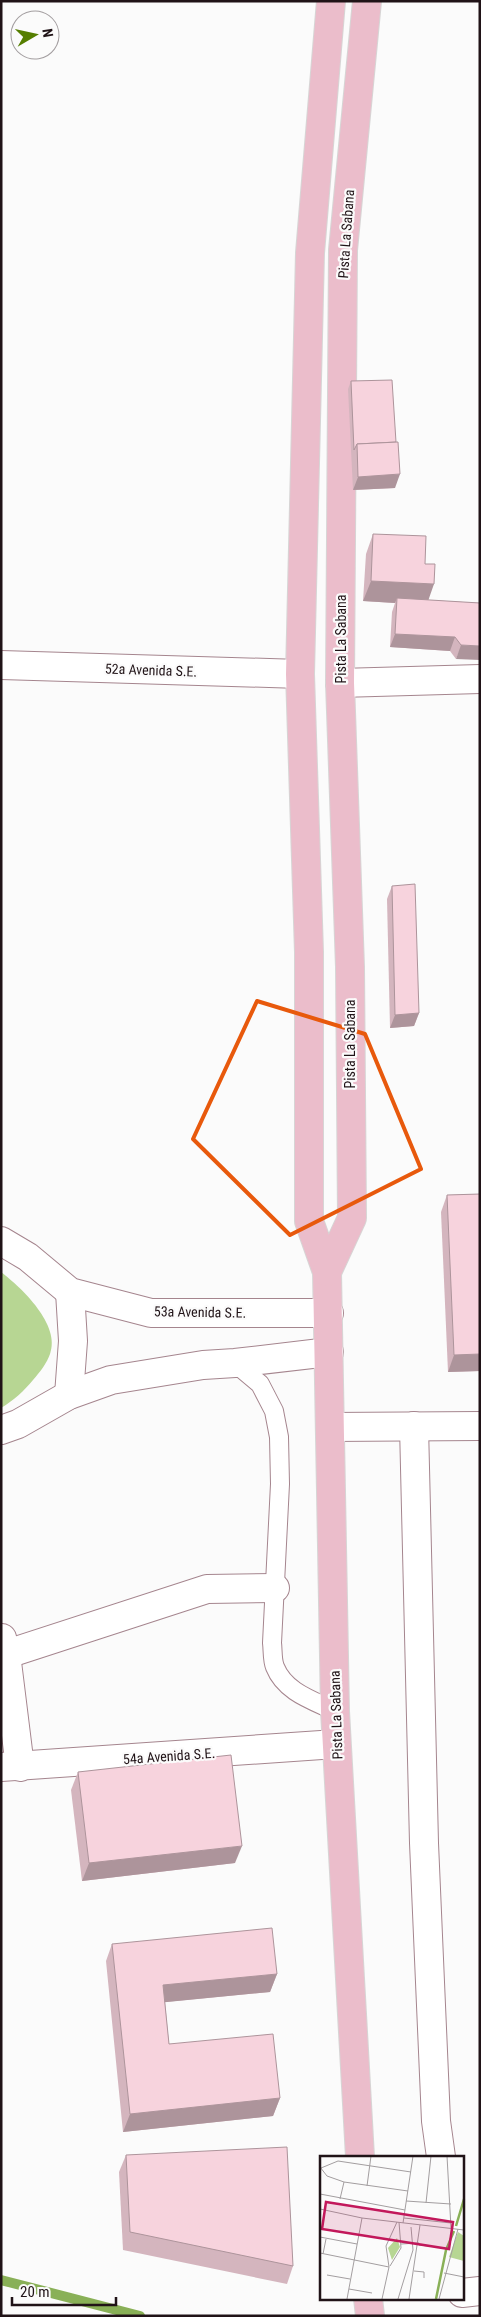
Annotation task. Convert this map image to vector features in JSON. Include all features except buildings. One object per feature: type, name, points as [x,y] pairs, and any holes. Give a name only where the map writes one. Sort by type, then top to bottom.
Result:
[{"type":"main road","name":"Pista La Sabana","points":[[331,1],[310,253],[300,674],[309,952],[309,1221],[327,1272],[334,1711],[360,2156]]},
{"type":"main road","name":"Pista La Sabana","points":[[327,1272],[352,1218],[350,967],[340,683],[343,250],[368,1]]},
{"type":"main road","points":[[368,2300],[370,2316]]},
{"type":"street","name":"52a Avenida S.E.","points":[[1,665],[300,674]]},
{"type":"street","points":[[340,683],[480,679]]},
{"type":"street","name":"53a Avenida S.E.","points":[[1,1241],[28,1257],[70,1292],[152,1313],[329,1313]]},
{"type":"street","points":[[69,1395],[73,1341],[70,1292]]},
{"type":"street","points":[[1,1430],[18,1424],[69,1395],[111,1380],[148,1372],[329,1352]]},
{"type":"street","points":[[330,1426],[480,1426]]},
{"type":"street","points":[[414,1426],[424,1843],[436,2121],[441,2156]]},
{"type":"street","points":[[10,1768],[3,1649],[207,1589],[275,1588]]},
{"type":"street","name":"54a Avenida S.E.","points":[[10,1768],[336,1744]]},
{"type":"street","points":[[464,2293],[480,2291]]},
{"type":"lane","points":[[235,1363],[260,1384],[274,1411],[279,1437],[280,1484],[272,1643],[274,1665],[282,1680],[292,1690],[334,1711]]},
{"type":"highlighted area","points":[[257,1001],[365,1034],[421,1169],[290,1235],[193,1139]]},
{"type":"green space","points":[[1,1272],[29,1297],[37,1308],[50,1331],[52,1343],[49,1357],[38,1374],[26,1388],[1,1408]]},
{"type":"waterway","points":[[1,2280],[140,2316]]}]
